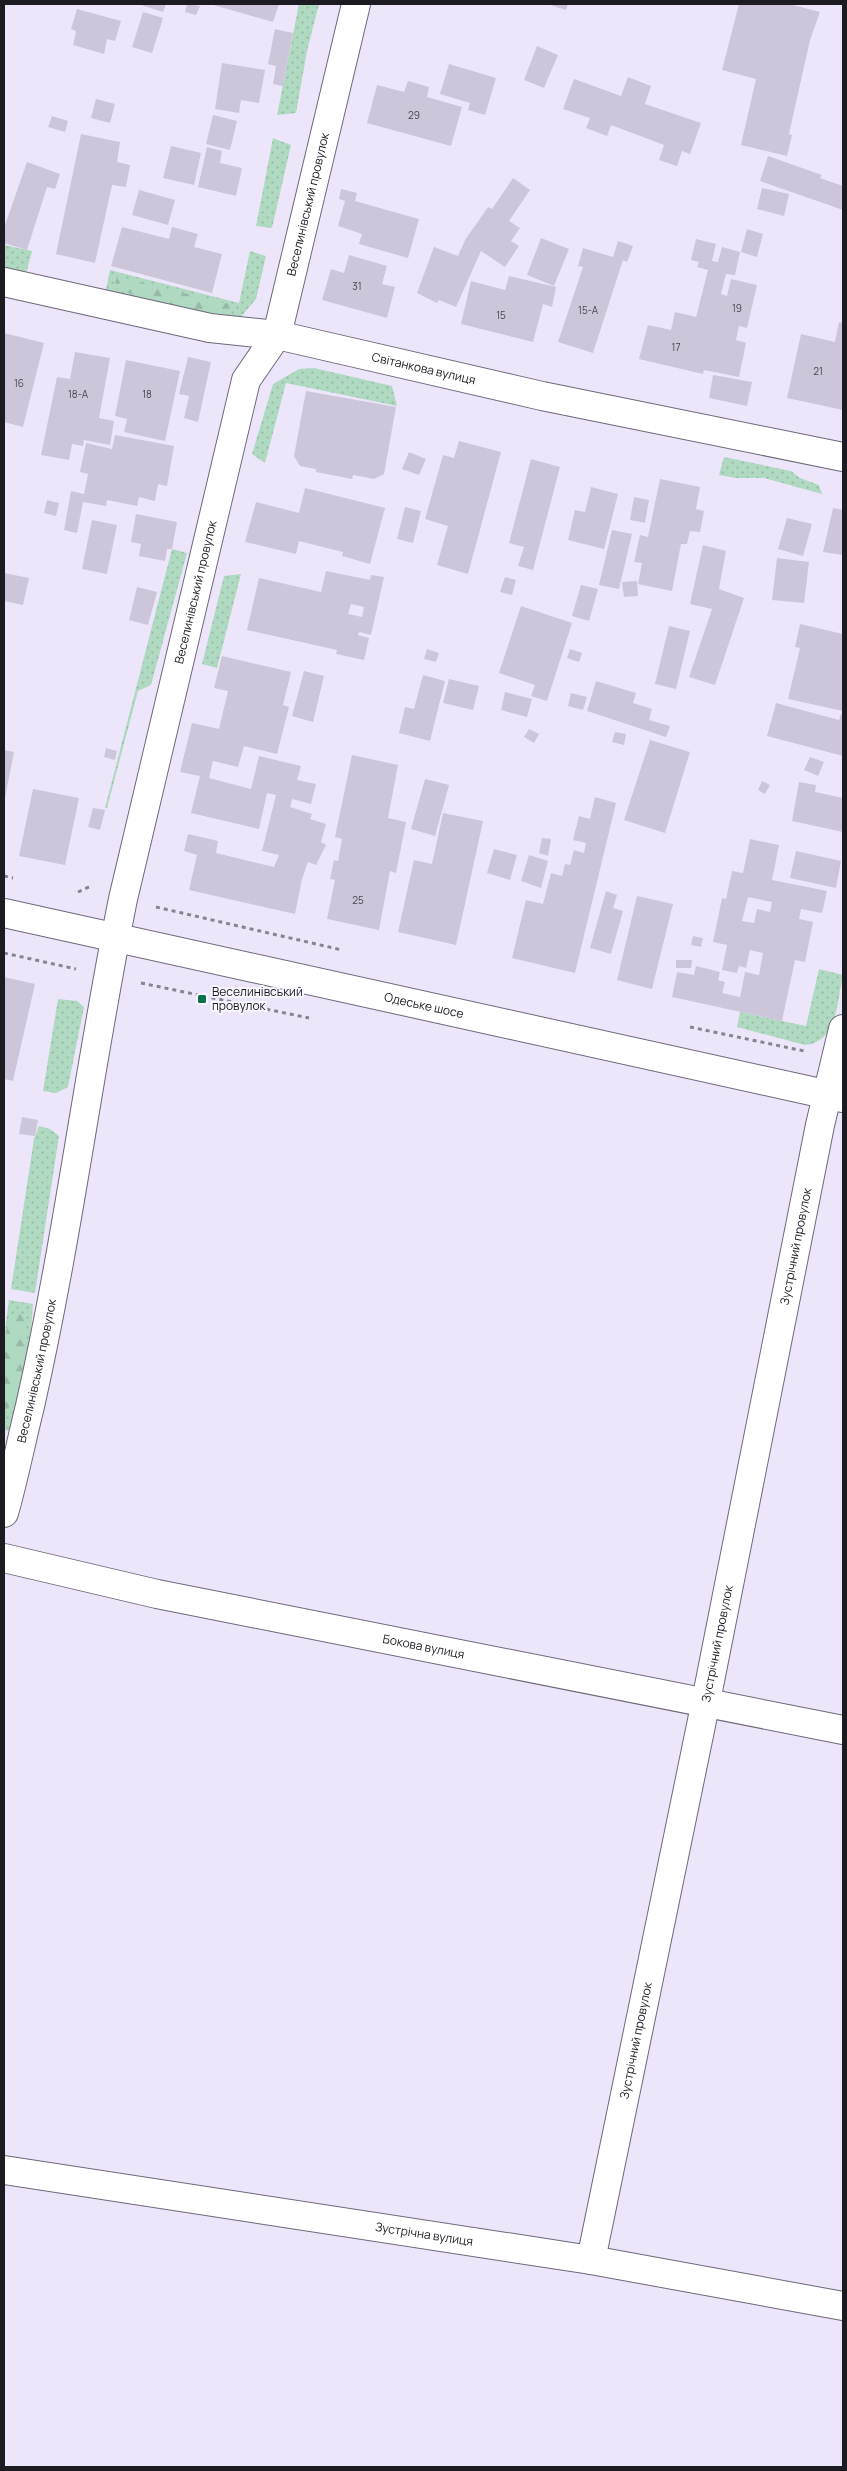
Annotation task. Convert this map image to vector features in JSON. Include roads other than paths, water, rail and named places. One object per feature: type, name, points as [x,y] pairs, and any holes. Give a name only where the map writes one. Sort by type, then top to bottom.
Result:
[{"type":"main road","name":"Веселинівський провулок","points":[[4,1513],[36,1380],[55,1285],[123,899],[246,380],[277,335],[356,4]]},
{"type":"main road","name":"Світанкова вулиця","points":[[4,282],[210,328],[277,335],[542,396],[716,433],[843,457]]},
{"type":"main road","name":"Одеське шосе","points":[[4,913],[836,1097]]},
{"type":"main road","name":"Зустрічний провулок","points":[[591,2260],[706,1701],[820,1125],[836,1097],[840,1040]]},
{"type":"main road","name":"Бокова вулиця","points":[[4,1558],[157,1594],[706,1701],[843,1730]]},
{"type":"main road","name":"Зустрічна вулиця","points":[[4,2170],[591,2260],[843,2306]]},
{"type":"place","name":"Веселинівський провулок","points":[[202,999]]}]
